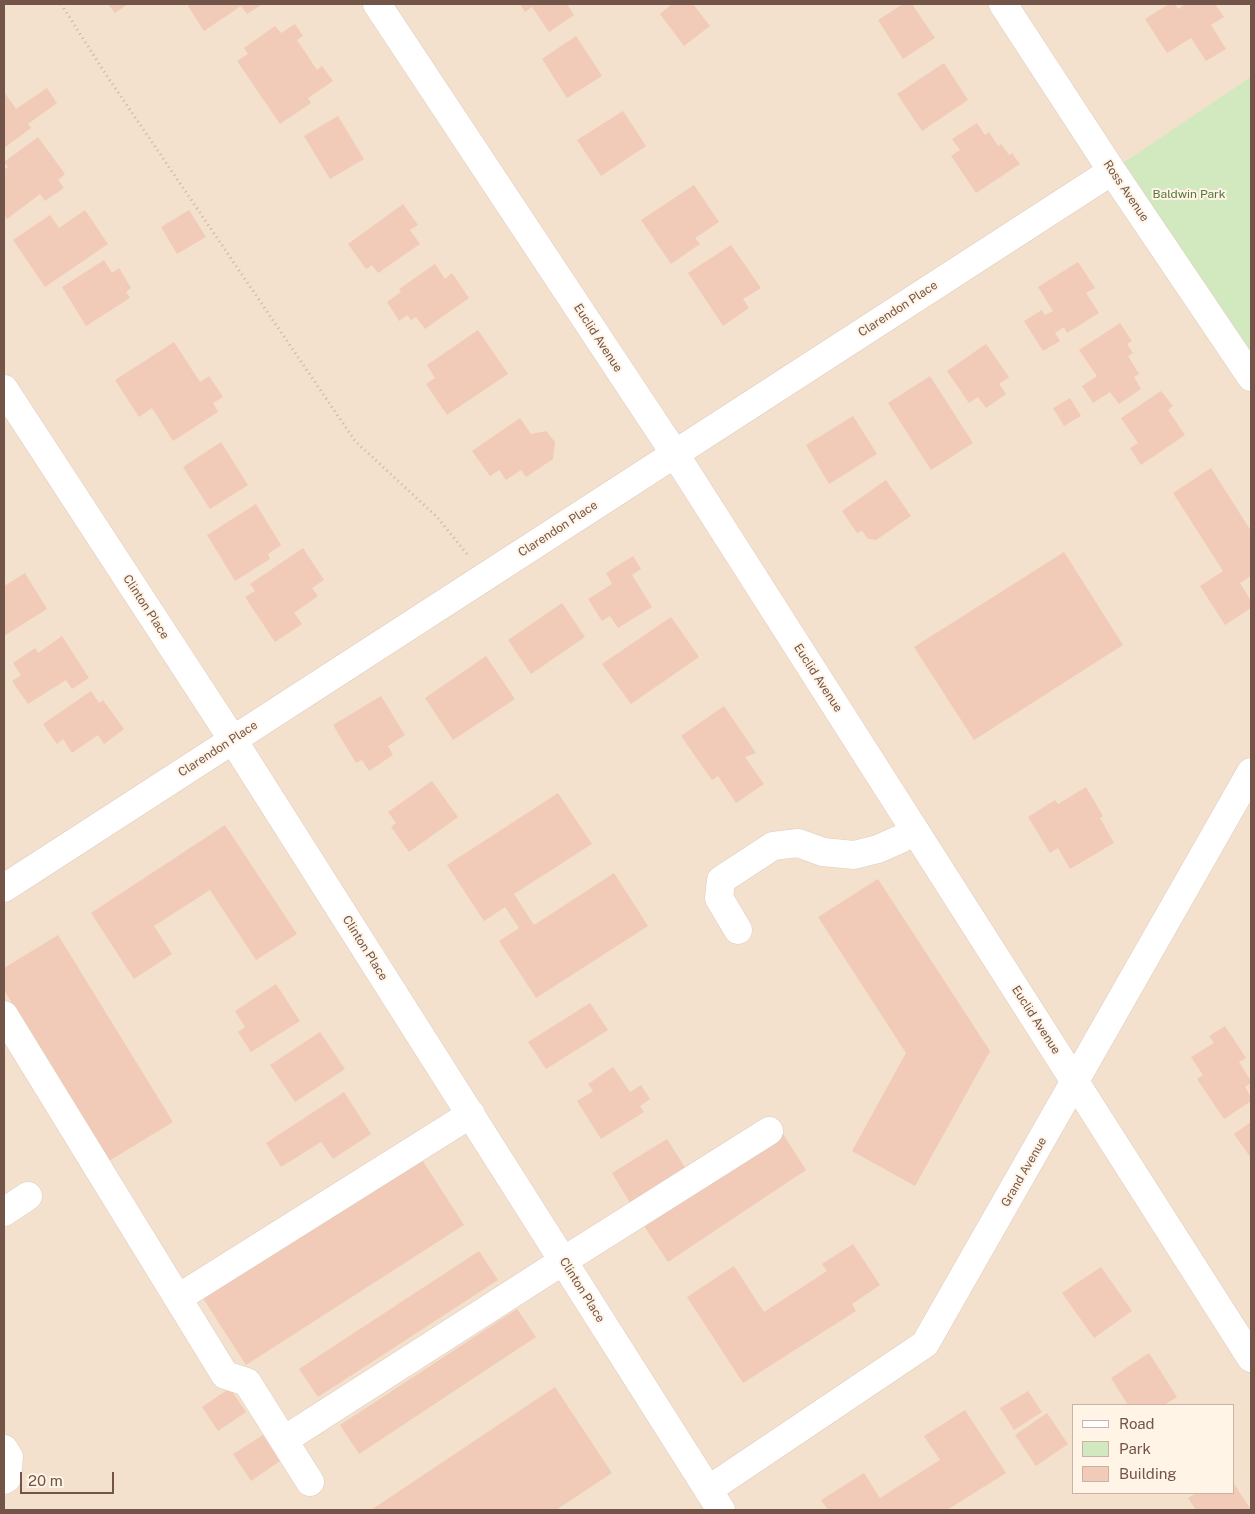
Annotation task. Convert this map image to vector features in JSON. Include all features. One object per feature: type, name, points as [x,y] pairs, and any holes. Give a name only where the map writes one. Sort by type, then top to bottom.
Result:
[{"type":"street","name":"Euclid Avenue","points":[[377,4],[675,454],[1251,1358]]},
{"type":"street","name":"Ross Avenue","points":[[1003,4],[1112,171],[1251,377]]},
{"type":"street","name":"Clarendon Place","points":[[4,888],[1112,171]]},
{"type":"street","name":"Clinton Place","points":[[4,389],[233,740],[715,1500]]},
{"type":"street","name":"Grand Avenue","points":[[715,1500],[925,1344],[1251,772]]},
{"type":"street","points":[[738,930],[718,898],[722,880],[774,846],[798,843],[824,852],[854,855],[878,849],[916,832]]},
{"type":"street","points":[[4,1016],[225,1375],[247,1382],[310,1482]]},
{"type":"street","points":[[178,1298],[470,1114]]},
{"type":"street","points":[[284,1440],[769,1130]]},
{"type":"street","points":[[4,1212],[28,1196]]},
{"type":"street","points":[[4,1449],[8,1457],[7,1478],[4,1480]]},
{"type":"path","points":[[61,4],[105,73],[355,441],[436,517],[474,563],[483,578]]},
{"type":"shaded area","points":[[4,4],[1251,4],[1251,1510],[4,1510]]},
{"type":"green space","name":"Baldwin Park","points":[[1251,77],[1251,386],[1102,177]]},
{"type":"building","points":[[108,4],[128,4],[115,13]]},
{"type":"building","points":[[191,4],[263,4],[247,14],[241,6],[204,31],[188,6]]},
{"type":"building","points":[[520,4],[567,4],[574,15],[549,32],[532,7],[525,12]]},
{"type":"building","points":[[672,4],[693,4],[710,26],[684,46],[660,14]]},
{"type":"building","points":[[903,4],[912,4],[935,38],[903,59],[878,20]]},
{"type":"building","points":[[1169,4],[1175,4],[1178,9],[1186,4],[1215,4],[1224,17],[1211,25],[1226,49],[1206,61],[1191,38],[1167,53],[1145,19]]},
{"type":"building","points":[[295,24],[303,36],[297,40],[317,70],[322,66],[333,81],[308,98],[311,103],[280,124],[237,61],[248,54],[244,48],[275,26],[281,33]]},
{"type":"building","points":[[576,36],[602,76],[567,98],[542,59]]},
{"type":"building","points":[[944,63],[968,100],[922,131],[897,94]]},
{"type":"building","points":[[47,88],[57,103],[28,124],[31,128],[4,148],[4,92],[16,109]]},
{"type":"building","points":[[623,111],[646,146],[601,176],[577,140]]},
{"type":"building","points":[[338,116],[364,159],[330,179],[304,136]]},
{"type":"building","points":[[977,123],[985,135],[989,132],[998,146],[1001,144],[1009,155],[1012,153],[1020,164],[976,193],[951,156],[960,150],[952,139]]},
{"type":"building","points":[[38,137],[65,174],[58,180],[64,188],[45,201],[40,194],[7,219],[4,215],[4,170],[8,167],[4,162]]},
{"type":"building","points":[[694,185],[719,222],[695,238],[700,244],[671,264],[641,220]]},
{"type":"building","points":[[403,204],[418,225],[410,230],[420,244],[378,273],[372,265],[366,269],[348,244]]},
{"type":"building","points":[[85,210],[108,244],[45,287],[13,240],[50,215],[59,228]]},
{"type":"building","points":[[189,210],[206,237],[177,254],[161,227]]},
{"type":"building","points":[[731,245],[761,288],[743,299],[749,308],[723,326],[688,273]]},
{"type":"building","points":[[104,260],[112,273],[119,268],[131,288],[126,292],[130,298],[86,326],[62,287]]},
{"type":"building","points":[[1078,262],[1095,288],[1086,293],[1099,313],[1067,333],[1064,327],[1055,333],[1060,341],[1043,351],[1024,321],[1042,310],[1045,315],[1053,311],[1038,287]]},
{"type":"building","points":[[435,264],[445,279],[452,273],[469,298],[425,329],[416,317],[411,320],[407,315],[399,321],[387,302],[401,292],[399,289]]},
{"type":"building","points":[[1120,323],[1132,341],[1127,344],[1133,353],[1128,356],[1139,374],[1134,377],[1141,389],[1119,404],[1110,392],[1093,403],[1082,386],[1097,376],[1079,350]]},
{"type":"building","points":[[478,330],[508,374],[447,415],[426,384],[435,378],[427,365]]},
{"type":"building","points":[[174,342],[200,382],[209,376],[223,397],[213,403],[218,412],[173,441],[152,408],[139,417],[115,380]]},
{"type":"building","points":[[986,344],[1009,377],[999,384],[1006,394],[986,408],[978,397],[969,403],[947,371]]},
{"type":"building","points":[[930,376],[973,443],[931,470],[888,403]]},
{"type":"building","points":[[1161,391],[1173,406],[1168,410],[1185,435],[1141,465],[1130,448],[1138,443],[1121,418]]},
{"type":"building","points":[[1070,398],[1081,416],[1064,426],[1053,408]]},
{"type":"building","points":[[853,416],[877,454],[829,484],[806,445]]},
{"type":"building","points":[[520,418],[531,434],[546,431],[555,442],[553,459],[526,477],[521,470],[506,480],[499,470],[490,476],[472,451]]},
{"type":"building","points":[[221,442],[248,485],[210,509],[183,467]]},
{"type":"building","points":[[1211,468],[1251,531],[1251,576],[1240,583],[1251,601],[1251,608],[1225,625],[1200,586],[1223,571],[1173,493]]},
{"type":"building","points":[[886,480],[911,516],[876,540],[868,539],[862,531],[857,533],[842,511]]},
{"type":"building","points":[[256,504],[281,545],[268,554],[270,559],[235,581],[207,535]]},
{"type":"building","points":[[303,548],[324,580],[312,588],[318,596],[294,613],[302,624],[275,642],[245,597],[255,591],[250,584]]},
{"type":"building","points":[[1064,552],[1123,645],[974,740],[914,647]]},
{"type":"building","points":[[633,556],[641,569],[632,575],[652,607],[618,628],[610,616],[602,621],[588,599],[612,584],[606,573]]},
{"type":"building","points":[[25,573],[47,609],[4,636],[4,586]]},
{"type":"building","points":[[562,603],[585,637],[531,674],[508,640]]},
{"type":"building","points":[[671,617],[699,657],[631,704],[602,664]]},
{"type":"building","points":[[62,636],[89,678],[72,689],[66,680],[28,704],[12,681],[21,675],[13,663],[35,648],[38,653]]},
{"type":"building","points":[[486,656],[515,699],[453,740],[425,698]]},
{"type":"building","points":[[91,691],[99,703],[103,700],[124,729],[104,744],[98,735],[72,753],[63,739],[57,744],[43,724]]},
{"type":"building","points":[[381,696],[405,735],[388,746],[393,755],[369,771],[362,760],[356,763],[333,725]]},
{"type":"building","points":[[724,706],[756,753],[745,757],[764,784],[736,803],[718,776],[712,780],[681,736]]},
{"type":"building","points":[[432,781],[458,817],[409,852],[391,827],[396,823],[388,812]]},
{"type":"building","points":[[1086,787],[1103,816],[1100,818],[1114,843],[1070,869],[1058,848],[1050,853],[1028,817],[1055,800],[1058,804]]},
{"type":"building","points":[[558,793],[592,844],[514,894],[534,925],[614,873],[648,926],[536,998],[499,941],[519,928],[505,907],[484,921],[447,865]]},
{"type":"building","points":[[225,825],[297,934],[256,960],[210,890],[154,926],[172,954],[134,979],[91,913]]},
{"type":"building","points":[[878,879],[990,1051],[915,1186],[852,1151],[906,1053],[818,917]]},
{"type":"building","points":[[58,935],[173,1122],[109,1161],[4,990],[4,968]]},
{"type":"building","points":[[276,984],[300,1021],[251,1052],[238,1032],[245,1027],[235,1011]]},
{"type":"building","points":[[590,1003],[608,1030],[546,1069],[528,1042]]},
{"type":"building","points":[[1225,1026],[1246,1058],[1239,1062],[1251,1081],[1245,1087],[1251,1097],[1251,1101],[1224,1119],[1197,1079],[1203,1075],[1191,1057],[1214,1043],[1209,1036]]},
{"type":"building","points":[[320,1032],[345,1069],[295,1102],[270,1065]]},
{"type":"building","points":[[613,1067],[630,1092],[641,1085],[650,1099],[640,1106],[644,1112],[601,1139],[577,1101],[593,1091],[588,1084]]},
{"type":"building","points":[[344,1092],[371,1134],[333,1159],[321,1142],[281,1167],[266,1143]]},
{"type":"building","points":[[1251,1122],[1251,1158],[1234,1134]]},
{"type":"building","points":[[783,1134],[806,1170],[668,1262],[644,1226]]},
{"type":"building","points":[[667,1139],[686,1169],[630,1203],[612,1173]]},
{"type":"building","points":[[419,1155],[464,1225],[246,1365],[201,1295]]},
{"type":"building","points":[[853,1244],[880,1285],[852,1304],[856,1311],[743,1383],[687,1297],[734,1266],[764,1312],[827,1271],[822,1264]]},
{"type":"building","points":[[479,1251],[498,1280],[318,1397],[299,1369]]},
{"type":"building","points":[[1101,1267],[1132,1311],[1094,1338],[1062,1293]]},
{"type":"building","points":[[517,1309],[536,1337],[359,1454],[340,1425]]},
{"type":"building","points":[[1149,1353],[1177,1397],[1166,1404],[1127,1404],[1111,1378]]},
{"type":"building","points":[[555,1387],[612,1473],[556,1510],[371,1510]]},
{"type":"building","points":[[230,1388],[246,1412],[218,1431],[202,1407]]},
{"type":"building","points":[[1028,1391],[1042,1412],[1014,1430],[1000,1408]]},
{"type":"building","points":[[965,1410],[1006,1473],[947,1510],[828,1510],[821,1500],[864,1473],[880,1498],[940,1460],[924,1436]]},
{"type":"building","points":[[1047,1413],[1068,1444],[1036,1466],[1015,1435]]},
{"type":"building","points":[[263,1435],[280,1461],[251,1481],[233,1454]]},
{"type":"building","points":[[1235,1486],[1251,1510],[1196,1510],[1188,1498],[1194,1494],[1235,1494]]}]
